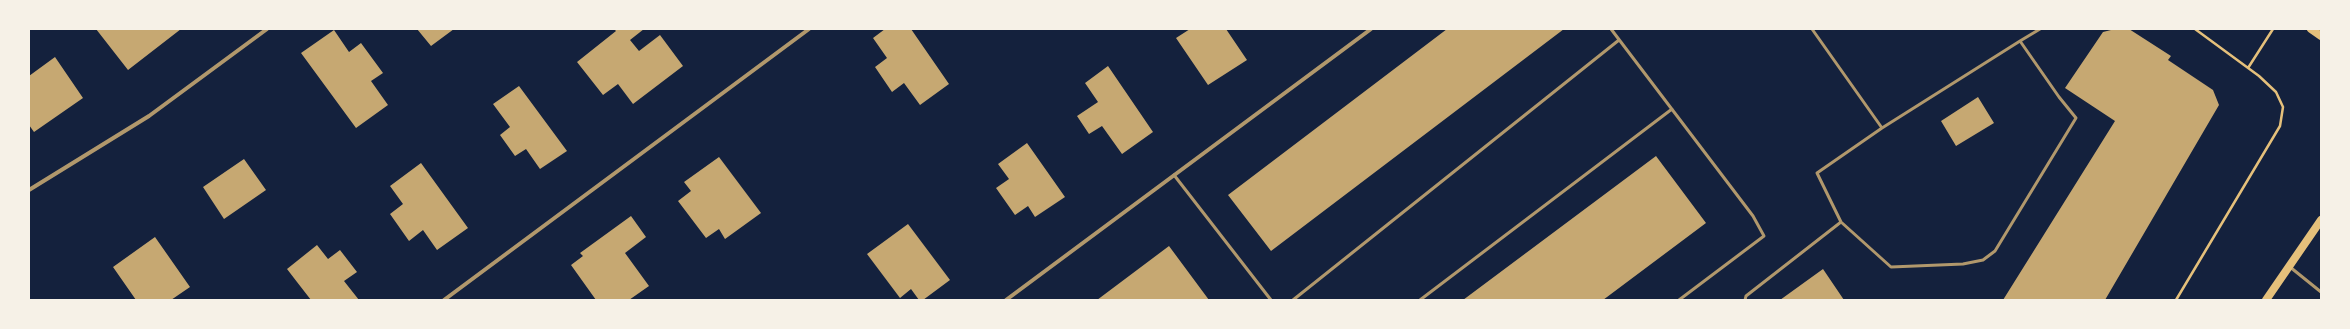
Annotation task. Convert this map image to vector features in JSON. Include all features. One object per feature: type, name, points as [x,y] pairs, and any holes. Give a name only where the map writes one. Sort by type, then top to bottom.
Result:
[{"type":"main road","points":[[2311,29],[2321,36]]},
{"type":"main road","points":[[2266,300],[2321,220]]},
{"type":"street","points":[[29,190],[149,116],[266,29]]},
{"type":"street","points":[[444,300],[809,29]]},
{"type":"street","points":[[1006,300],[1371,29]]},
{"type":"lane","points":[[1610,29],[1753,216],[1764,236],[1679,300]]},
{"type":"lane","points":[[1812,29],[1882,128]]},
{"type":"lane","points":[[2020,41],[2059,97],[2076,118],[1995,251],[1983,260],[1963,264],[1891,267],[1841,222],[1817,174],[1882,128],[2020,41],[2040,29]]},
{"type":"lane","points":[[1293,300],[1619,40]]},
{"type":"lane","points":[[1420,300],[1672,109]]},
{"type":"lane","points":[[1174,175],[1271,300]]},
{"type":"lane","points":[[1745,300],[1746,296],[1841,222]]},
{"type":"lane","points":[[2288,266],[2321,292]]},
{"type":"path","points":[[2176,300],[2280,126],[2283,108],[2276,92],[2248,68],[2195,29]]},
{"type":"path","points":[[2248,68],[2273,29]]},
{"type":"building","points":[[96,29],[181,29],[128,70]]},
{"type":"building","points":[[417,29],[454,29],[431,46]]},
{"type":"building","points":[[614,29],[644,29],[630,40],[639,51],[660,35],[683,66],[633,104],[618,84],[603,95],[577,62],[616,31]]},
{"type":"building","points":[[885,29],[911,29],[949,84],[920,105],[904,83],[892,92],[875,67],[887,58],[873,38]]},
{"type":"building","points":[[1190,29],[1226,29],[1247,60],[1208,85],[1176,38]]},
{"type":"building","points":[[1447,29],[1564,29],[1271,251],[1228,195]]},
{"type":"building","points":[[2115,29],[2129,29],[2171,56],[2168,60],[2213,90],[2219,105],[2105,300],[2003,300],[2115,121],[2065,88],[2103,32]]},
{"type":"building","points":[[334,30],[349,52],[361,43],[383,73],[371,81],[388,105],[356,128],[301,53]]},
{"type":"building","points":[[55,57],[83,98],[34,132],[29,125],[29,76]]},
{"type":"building","points":[[1108,66],[1153,132],[1122,154],[1102,126],[1089,134],[1077,116],[1098,102],[1085,83]]},
{"type":"building","points":[[519,86],[567,151],[540,169],[526,149],[515,156],[500,135],[510,127],[493,104]]},
{"type":"building","points":[[1978,97],[1994,123],[1956,146],[1941,121]]},
{"type":"building","points":[[1027,143],[1065,197],[1035,217],[1028,206],[1015,215],[996,188],[1009,179],[998,164]]},
{"type":"building","points":[[1656,156],[1706,223],[1603,300],[1463,300]]},
{"type":"building","points":[[719,157],[761,213],[725,239],[719,229],[706,238],[678,201],[691,191],[684,182]]},
{"type":"building","points":[[244,159],[266,190],[224,219],[203,187]]},
{"type":"building","points":[[421,163],[468,228],[437,250],[423,230],[409,241],[390,214],[403,204],[390,186]]},
{"type":"building","points":[[631,216],[646,237],[625,253],[649,286],[629,300],[596,300],[571,265],[583,256],[580,253]]},
{"type":"building","points":[[908,224],[950,280],[923,300],[919,300],[911,289],[900,298],[867,254]]},
{"type":"building","points":[[155,237],[190,287],[171,300],[136,300],[113,267]]},
{"type":"building","points":[[317,245],[328,259],[340,250],[357,272],[344,281],[359,300],[311,300],[287,269]]},
{"type":"building","points":[[1169,246],[1209,300],[1097,300]]},
{"type":"building","points":[[1823,269],[1844,300],[1780,300]]}]
